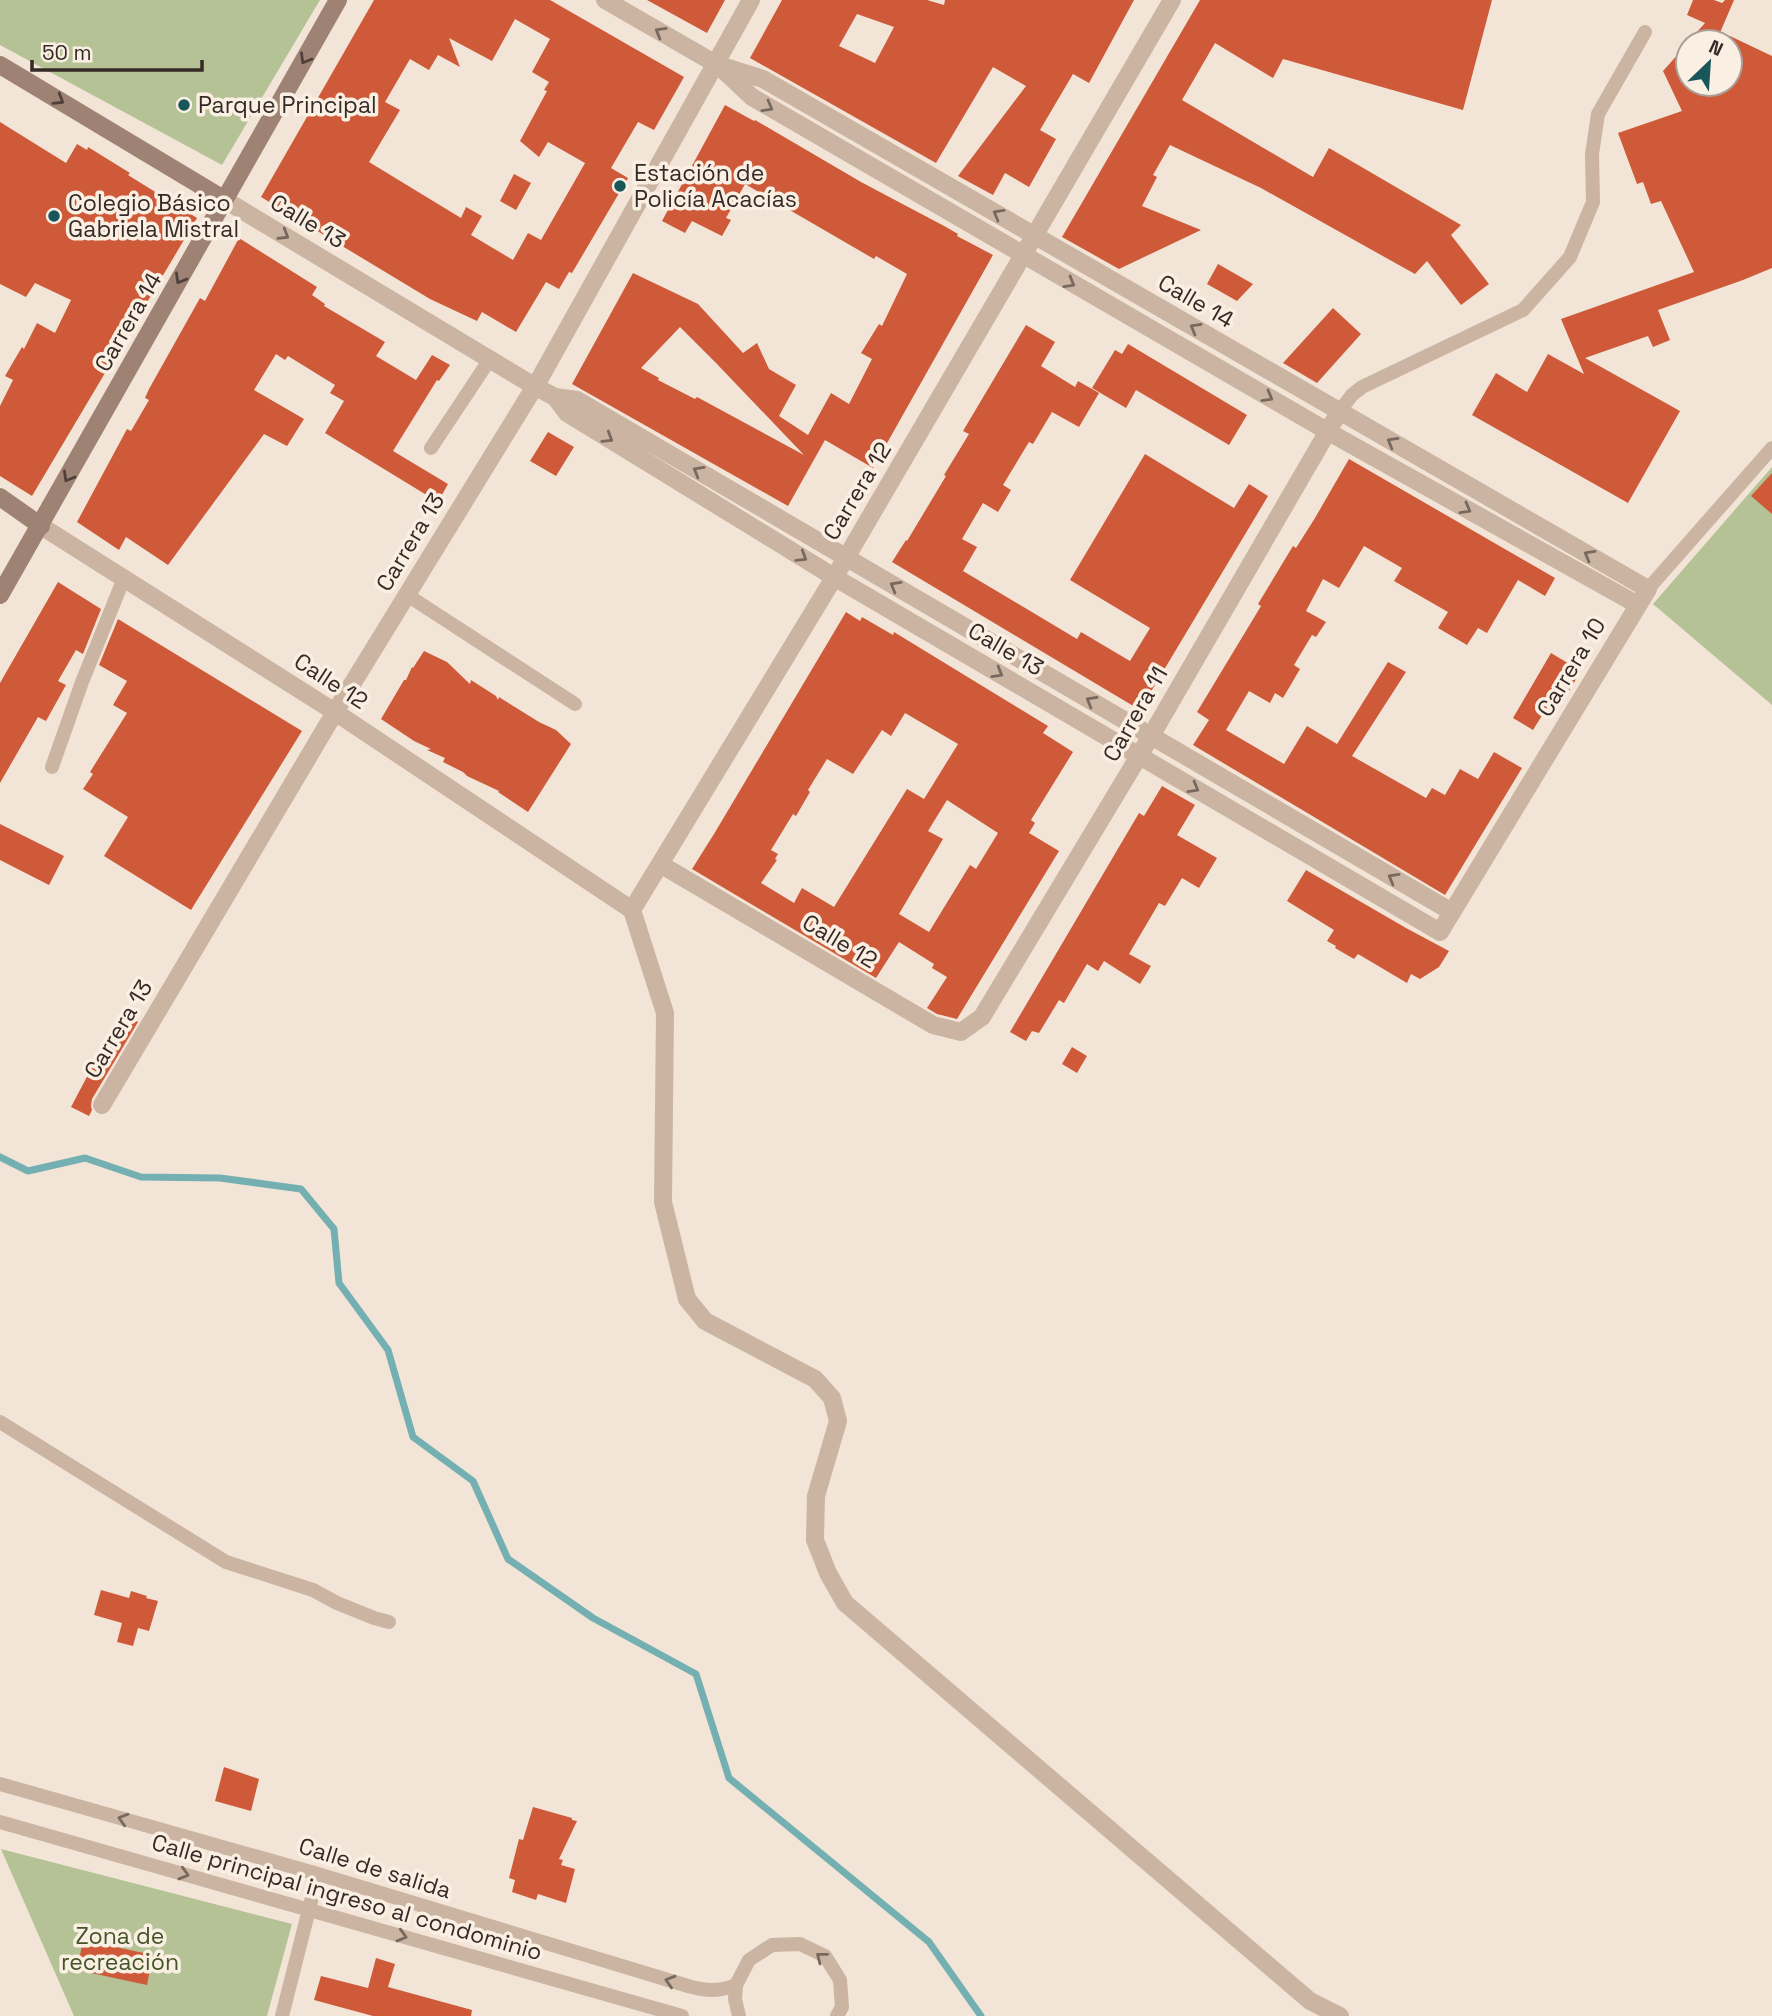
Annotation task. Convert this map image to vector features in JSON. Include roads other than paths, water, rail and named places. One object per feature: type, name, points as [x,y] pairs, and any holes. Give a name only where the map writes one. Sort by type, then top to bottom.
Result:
[{"type":"street","name":"Carrera 14","points":[[0,595],[338,0]]},
{"type":"street","name":"Calle 14","points":[[605,0],[716,64],[763,79],[1648,589]]},
{"type":"street","name":"Carrera 13","points":[[102,1105],[335,712],[534,386],[751,0]]},
{"type":"street","name":"Carrera 12","points":[[632,911],[846,558],[1172,0]]},
{"type":"street","name":"Calle 14","points":[[716,64],[752,97],[1327,431],[1638,605]]},
{"type":"street","name":"Calle 13","points":[[0,65],[534,386],[555,397],[577,400],[1452,912]]},
{"type":"street","name":"Calle 13","points":[[555,397],[567,413],[834,577],[1440,932]]},
{"type":"street","name":"Carrera 11","points":[[961,1032],[982,1017],[1152,736],[1339,412]]},
{"type":"street","name":"Calle 12","points":[[0,497],[41,526],[335,712],[632,911]]},
{"type":"street","name":"Carrera 10","points":[[1440,932],[1648,589]]},
{"type":"street","name":"Calle 12","points":[[660,864],[933,1025],[961,1032]]},
{"type":"street","points":[[632,911],[665,1013],[663,1202],[687,1299],[705,1321],[816,1379],[832,1398],[838,1421],[816,1496],[815,1540],[828,1573],[845,1603],[1310,2001],[1340,2016]]},
{"type":"lane","points":[[1339,412],[1362,387],[1523,310],[1570,257],[1593,202],[1592,154],[1598,114],[1645,32]]},
{"type":"lane","points":[[431,448],[490,359]]},
{"type":"lane","name":"Carrera 10","points":[[1648,589],[1772,449]]},
{"type":"lane","points":[[52,767],[82,682],[124,578]]},
{"type":"lane","points":[[407,595],[575,704]]},
{"type":"lane","points":[[0,1422],[226,1562],[313,1590],[337,1603],[389,1622]]},
{"type":"lane","name":"Calle de salida","points":[[0,1784],[318,1874],[688,1986],[722,1991],[736,1984]]},
{"type":"lane","name":"Calle principal ingreso al condominio","points":[[0,1822],[682,2016]]},
{"type":"lane","points":[[282,2016],[318,1874]]},
{"type":"lane","points":[[739,2016],[735,1999],[736,1984],[749,1960],[772,1945],[800,1944],[825,1956],[840,1980],[842,2007],[838,2016]]},
{"type":"waterway","points":[[0,1157],[28,1171],[85,1158],[141,1177],[220,1178],[301,1189],[334,1229],[339,1283],[388,1350],[413,1437],[473,1481],[508,1559],[593,1618],[696,1674],[729,1778],[929,1942],[981,2016]]},
{"type":"place","name":"Parque Principal","points":[[184,105]]},
{"type":"place","name":"Estación de Policía Acacías","points":[[620,186]]},
{"type":"place","name":"Colegio Básico Gabriela Mistral","points":[[54,216]]},
{"type":"park label","name":"Zona de recreación","points":[[120,1949]]}]
